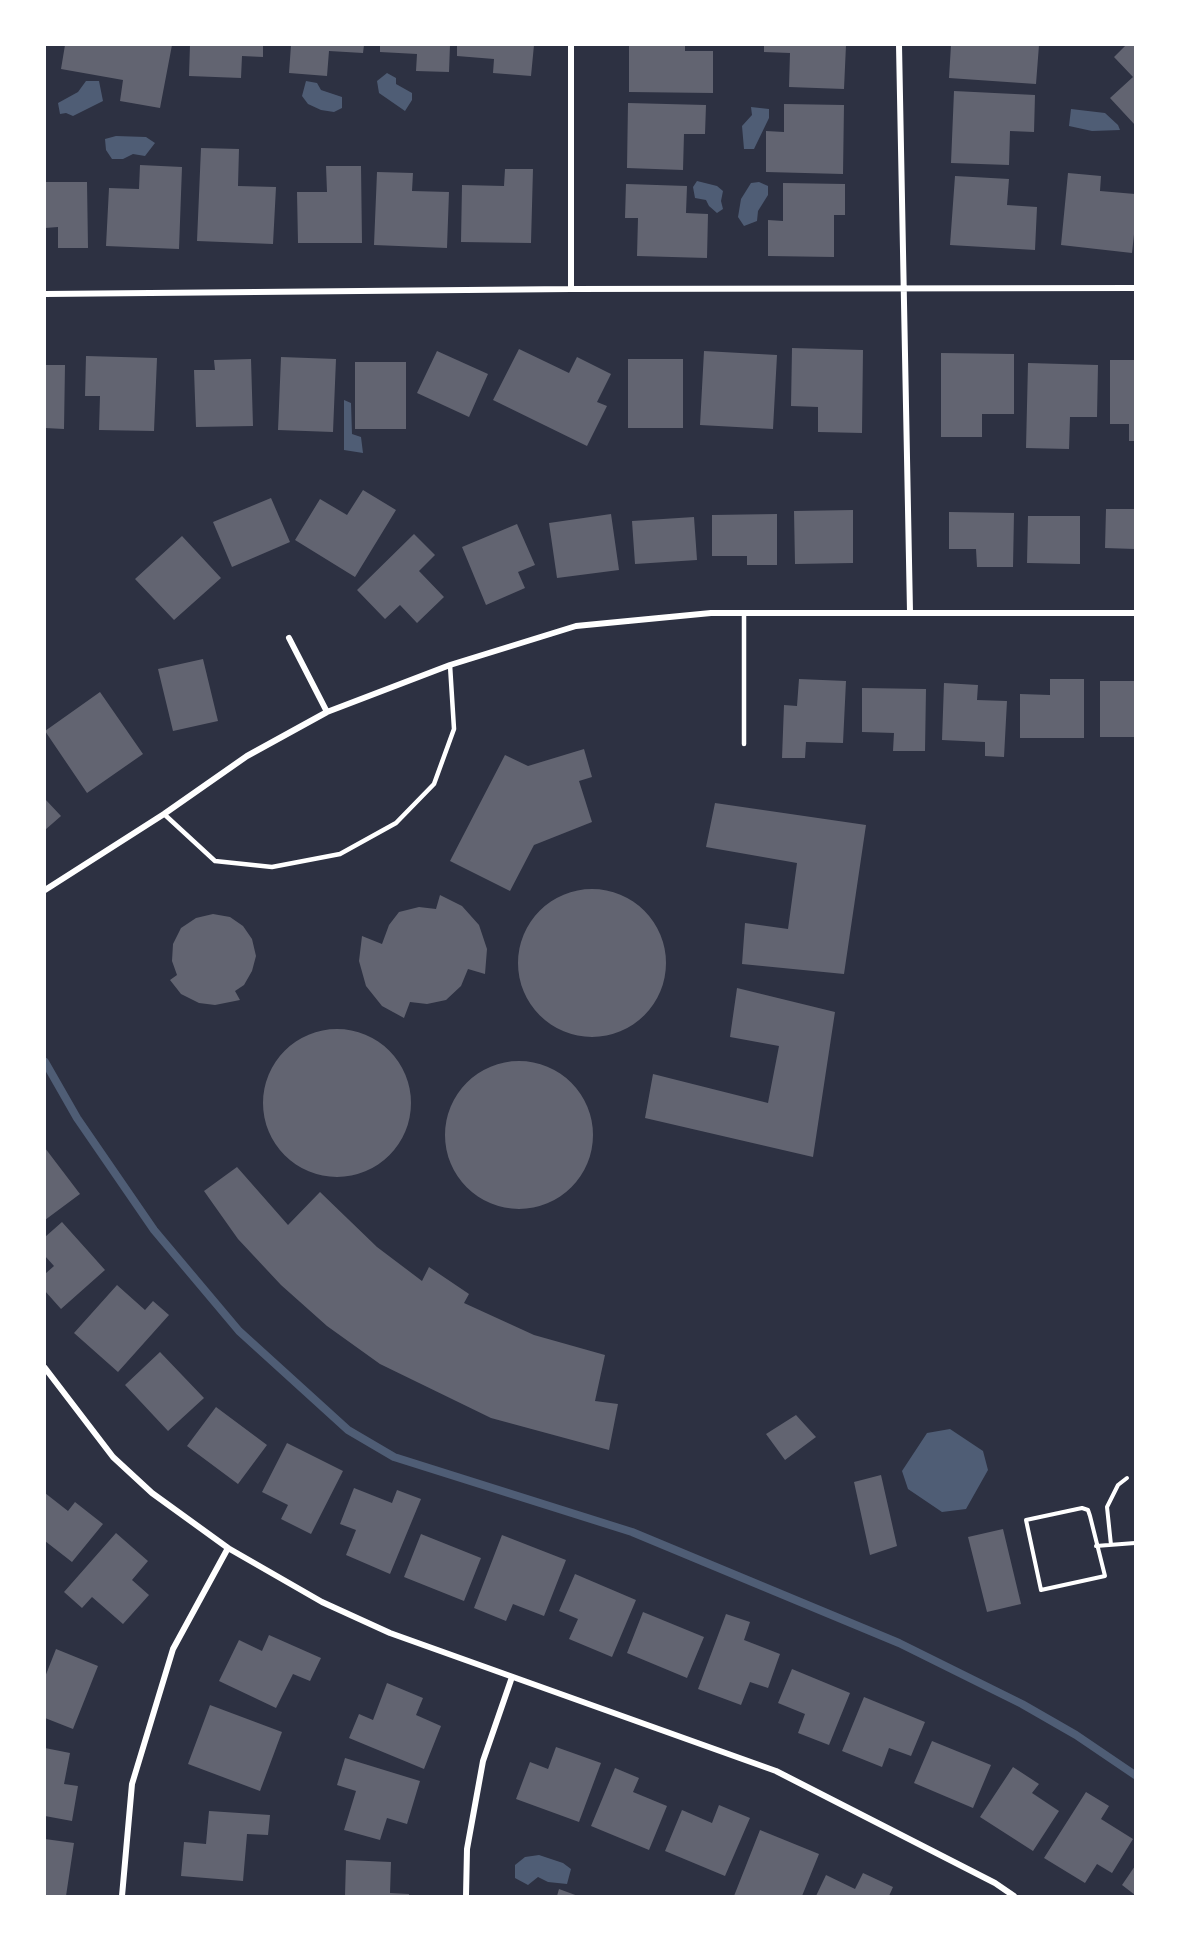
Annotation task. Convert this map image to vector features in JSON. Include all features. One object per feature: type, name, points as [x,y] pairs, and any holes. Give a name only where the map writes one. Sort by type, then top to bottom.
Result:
[{"type":"street","points":[[571,45],[571,289]]},
{"type":"street","points":[[899,45],[910,612]]},
{"type":"street","points":[[45,294],[903,287],[1135,288]]},
{"type":"street","points":[[45,890],[164,814],[247,756],[327,712],[450,665],[576,626],[711,613],[1135,613]]},
{"type":"street","points":[[289,638],[327,712]]},
{"type":"street","points":[[45,1368],[113,1457],[152,1493],[228,1548],[322,1602],[390,1633],[776,1771],[995,1883],[1014,1896]]},
{"type":"street","points":[[122,1896],[132,1784],[173,1649],[228,1548]]},
{"type":"street","points":[[466,1896],[467,1849],[483,1761],[512,1677]]},
{"type":"lane","points":[[744,613],[744,744]]},
{"type":"lane","points":[[164,814],[215,861],[272,867],[340,854],[396,823],[434,784],[454,729],[450,665]]},
{"type":"path","points":[[1111,1545],[1107,1508],[1119,1485],[1127,1478]]},
{"type":"path","points":[[1082,1508],[1088,1510],[1096,1546],[1105,1576],[1041,1590],[1026,1520],[1082,1508]]},
{"type":"path","points":[[1096,1546],[1135,1543]]},
{"type":"water","points":[[387,73],[396,78],[396,84],[412,93],[412,100],[405,111],[379,93],[377,81]]},
{"type":"water","points":[[86,81],[99,81],[103,101],[73,116],[66,113],[60,114],[58,103],[78,92]]},
{"type":"water","points":[[306,81],[317,83],[321,90],[342,97],[342,108],[334,112],[321,110],[308,104],[302,96]]},
{"type":"water","points":[[751,107],[769,109],[769,118],[754,149],[744,149],[742,126],[752,115]]},
{"type":"water","points":[[1071,109],[1105,113],[1118,125],[1120,130],[1092,131],[1069,126]]},
{"type":"water","points":[[116,136],[146,137],[155,143],[145,156],[133,154],[123,159],[112,159],[106,150],[105,139]]},
{"type":"water","points":[[697,181],[717,186],[723,191],[721,201],[723,209],[717,213],[706,200],[695,198],[693,187]]},
{"type":"water","points":[[759,182],[768,186],[768,195],[758,211],[757,221],[744,226],[738,217],[741,199],[751,183]]},
{"type":"water","points":[[344,400],[351,403],[352,434],[361,437],[363,453],[344,450]]},
{"type":"water","points":[[950,1429],[983,1451],[988,1470],[966,1509],[942,1512],[908,1489],[902,1471],[927,1433]]},
{"type":"water","points":[[539,1855],[563,1863],[571,1869],[567,1884],[548,1882],[538,1877],[528,1885],[515,1878],[515,1865],[525,1857]]},
{"type":"building","points":[[65,45],[172,45],[160,108],[120,101],[123,80],[61,69]]},
{"type":"building","points":[[190,45],[263,45],[263,57],[242,56],[241,78],[189,76]]},
{"type":"building","points":[[291,45],[364,45],[363,53],[329,51],[327,76],[289,73]]},
{"type":"building","points":[[380,45],[450,45],[449,72],[416,71],[417,54],[380,52]]},
{"type":"building","points":[[457,45],[534,45],[531,76],[493,73],[494,59],[457,56]]},
{"type":"building","points":[[629,45],[685,45],[685,51],[713,51],[713,93],[629,92]]},
{"type":"building","points":[[764,45],[846,45],[844,89],[789,87],[790,53],[764,52]]},
{"type":"building","points":[[951,45],[1039,45],[1036,84],[949,78]]},
{"type":"building","points":[[1126,45],[1135,45],[1135,125],[1110,98],[1133,77],[1114,57]]},
{"type":"building","points":[[954,91],[1035,95],[1034,132],[1010,131],[1009,165],[951,163]]},
{"type":"building","points":[[628,103],[706,105],[705,134],[684,134],[683,170],[627,168]]},
{"type":"building","points":[[784,104],[844,105],[843,174],[766,172],[766,131],[784,132]]},
{"type":"building","points":[[201,148],[239,149],[238,186],[276,187],[273,244],[197,241]]},
{"type":"building","points":[[140,165],[182,167],[179,249],[106,246],[109,188],[139,189]]},
{"type":"building","points":[[326,166],[361,166],[362,243],[298,243],[297,192],[327,192]]},
{"type":"building","points":[[505,169],[533,169],[531,243],[461,242],[462,185],[504,186]]},
{"type":"building","points":[[377,172],[413,173],[412,191],[449,192],[447,248],[374,245]]},
{"type":"building","points":[[1068,173],[1101,176],[1100,191],[1135,194],[1132,253],[1061,245]]},
{"type":"building","points":[[955,176],[1009,179],[1007,205],[1037,207],[1035,250],[950,245]]},
{"type":"building","points":[[45,182],[87,182],[88,248],[58,248],[58,227],[45,228]]},
{"type":"building","points":[[783,183],[845,184],[845,215],[834,215],[834,257],[768,256],[768,220],[783,221]]},
{"type":"building","points":[[626,184],[687,186],[686,213],[708,214],[707,258],[637,256],[638,218],[625,218]]},
{"type":"building","points":[[792,348],[863,350],[862,433],[818,432],[818,407],[791,406]]},
{"type":"building","points":[[519,349],[569,373],[577,357],[611,374],[597,402],[607,406],[587,446],[493,400]]},
{"type":"building","points":[[437,351],[488,374],[469,417],[417,393]]},
{"type":"building","points":[[704,351],[777,355],[773,429],[700,425]]},
{"type":"building","points":[[941,353],[1014,354],[1014,414],[982,414],[982,437],[941,437]]},
{"type":"building","points":[[86,356],[157,358],[154,431],[99,430],[100,396],[85,396]]},
{"type":"building","points":[[281,357],[336,359],[333,432],[278,430]]},
{"type":"building","points":[[251,359],[253,426],[196,427],[194,370],[215,370],[214,360]]},
{"type":"building","points":[[628,359],[683,359],[683,428],[628,428]]},
{"type":"building","points":[[1110,360],[1135,360],[1135,441],[1129,441],[1129,424],[1110,424]]},
{"type":"building","points":[[355,362],[406,362],[406,429],[355,429]]},
{"type":"building","points":[[1028,363],[1098,365],[1097,417],[1070,417],[1069,449],[1026,448]]},
{"type":"building","points":[[45,365],[65,365],[64,429],[45,428]]},
{"type":"building","points":[[363,490],[396,510],[355,577],[295,540],[320,499],[347,515]]},
{"type":"building","points":[[271,498],[290,542],[232,567],[213,522]]},
{"type":"building","points":[[1106,509],[1135,509],[1135,549],[1105,548]]},
{"type":"building","points":[[853,510],[853,563],[795,564],[794,511]]},
{"type":"building","points":[[949,512],[1014,513],[1013,567],[977,567],[976,549],[949,549]]},
{"type":"building","points":[[611,514],[619,570],[557,578],[549,523]]},
{"type":"building","points":[[777,514],[777,565],[747,565],[747,556],[712,556],[712,515]]},
{"type":"building","points":[[1028,516],[1080,516],[1080,564],[1027,563]]},
{"type":"building","points":[[694,517],[697,560],[635,564],[632,521]]},
{"type":"building","points":[[517,524],[535,565],[518,572],[525,588],[486,605],[462,547]]},
{"type":"building","points":[[414,534],[435,555],[419,571],[444,597],[417,623],[400,605],[385,619],[357,590]]},
{"type":"building","points":[[182,536],[221,578],[174,620],[135,579]]},
{"type":"building","points":[[203,659],[218,721],[173,731],[158,669]]},
{"type":"building","points":[[799,679],[846,681],[843,743],[806,742],[805,758],[782,758],[784,705],[797,706]]},
{"type":"building","points":[[1050,679],[1084,679],[1084,738],[1020,738],[1020,694],[1050,695]]},
{"type":"building","points":[[1100,681],[1135,681],[1135,737],[1100,737]]},
{"type":"building","points":[[944,683],[978,685],[977,700],[1007,701],[1004,757],[985,756],[985,742],[942,740]]},
{"type":"building","points":[[862,688],[926,689],[925,751],[893,751],[894,733],[862,732]]},
{"type":"building","points":[[100,692],[143,754],[87,793],[45,731]]},
{"type":"building","points":[[584,749],[592,777],[579,781],[592,822],[534,845],[510,891],[450,861],[505,755],[528,766]]},
{"type":"building","points":[[45,799],[61,816],[45,830]]},
{"type":"building","points":[[715,803],[866,825],[844,974],[742,964],[745,923],[788,929],[797,863],[706,847]]},
{"type":"building","points":[[592,889],[620,895],[644,911],[660,935],[666,963],[660,991],[644,1015],[620,1031],[592,1037],[564,1031],[540,1015],[524,991],[518,963],[524,935],[540,911],[564,895]]},
{"type":"building","points":[[440,895],[462,906],[479,925],[487,949],[485,974],[468,969],[461,986],[446,1000],[427,1004],[410,1002],[404,1018],[382,1006],[366,986],[359,961],[362,936],[382,944],[389,925],[399,912],[419,907],[436,909]]},
{"type":"building","points":[[213,914],[230,917],[243,926],[252,939],[256,956],[252,971],[244,985],[235,991],[240,1000],[215,1005],[199,1003],[181,994],[170,980],[177,975],[172,961],[173,944],[181,928],[196,918]]},
{"type":"building","points":[[737,988],[835,1012],[813,1157],[645,1118],[653,1074],[768,1103],[779,1046],[730,1037]]},
{"type":"building","points":[[337,1029],[365,1035],[389,1051],[405,1075],[411,1103],[405,1131],[389,1155],[365,1171],[337,1177],[309,1171],[285,1155],[269,1131],[263,1103],[269,1075],[285,1051],[309,1035]]},
{"type":"building","points":[[519,1061],[547,1067],[571,1083],[587,1107],[593,1135],[587,1163],[571,1187],[547,1203],[519,1209],[491,1203],[467,1187],[451,1163],[445,1135],[451,1107],[467,1083],[491,1067]]},
{"type":"building","points":[[45,1148],[80,1194],[45,1220]]},
{"type":"building","points":[[237,1167],[288,1225],[320,1192],[377,1247],[422,1281],[429,1267],[469,1294],[464,1303],[534,1335],[605,1355],[595,1401],[618,1404],[609,1450],[491,1418],[380,1364],[327,1326],[281,1285],[238,1239],[204,1191]]},
{"type":"building","points":[[62,1222],[105,1270],[61,1309],[45,1291],[45,1274],[54,1266],[45,1256],[45,1237]]},
{"type":"building","points":[[117,1285],[145,1310],[153,1301],[169,1315],[118,1372],[74,1333]]},
{"type":"building","points":[[160,1352],[204,1398],[168,1431],[125,1385]]},
{"type":"building","points":[[216,1407],[267,1445],[238,1484],[187,1446]]},
{"type":"building","points":[[796,1415],[816,1437],[785,1460],[766,1434]]},
{"type":"building","points":[[287,1443],[343,1471],[311,1534],[281,1519],[288,1505],[262,1492]]},
{"type":"building","points":[[881,1475],[897,1546],[870,1555],[854,1482]]},
{"type":"building","points":[[354,1488],[392,1503],[397,1490],[421,1499],[390,1574],[346,1555],[356,1530],[340,1524]]},
{"type":"building","points":[[45,1493],[68,1511],[75,1502],[103,1524],[72,1562],[45,1541]]},
{"type":"building","points":[[1003,1529],[1021,1604],[987,1612],[968,1537]]},
{"type":"building","points":[[116,1533],[148,1561],[132,1580],[149,1595],[123,1624],[92,1597],[82,1608],[64,1592]]},
{"type":"building","points":[[421,1534],[481,1558],[464,1601],[404,1577]]},
{"type":"building","points":[[502,1535],[566,1560],[544,1616],[513,1604],[506,1621],[474,1608]]},
{"type":"building","points":[[575,1574],[636,1600],[612,1657],[569,1639],[578,1619],[559,1611]]},
{"type":"building","points":[[643,1612],[704,1637],[687,1678],[627,1653]]},
{"type":"building","points":[[726,1614],[750,1622],[744,1640],[780,1654],[768,1688],[750,1682],[741,1705],[698,1689]]},
{"type":"building","points":[[269,1635],[321,1658],[310,1681],[293,1674],[276,1708],[219,1681],[239,1640],[262,1651]]},
{"type":"building","points":[[56,1649],[98,1666],[73,1729],[45,1718],[45,1677]]},
{"type":"building","points":[[792,1669],[850,1693],[829,1745],[798,1733],[805,1714],[778,1703]]},
{"type":"building","points":[[387,1683],[423,1698],[416,1715],[441,1726],[424,1769],[349,1738],[359,1714],[373,1720]]},
{"type":"building","points":[[864,1697],[925,1722],[911,1756],[889,1748],[882,1767],[842,1751]]},
{"type":"building","points":[[210,1705],[282,1732],[260,1791],[188,1764]]},
{"type":"building","points":[[932,1741],[991,1765],[973,1808],[914,1783]]},
{"type":"building","points":[[556,1747],[601,1763],[579,1822],[516,1799],[530,1762],[548,1769]]},
{"type":"building","points":[[45,1748],[70,1753],[64,1784],[78,1786],[72,1821],[45,1816]]},
{"type":"building","points":[[345,1758],[420,1781],[407,1824],[387,1818],[380,1840],[344,1830],[356,1791],[337,1785]]},
{"type":"building","points":[[1013,1767],[1039,1784],[1032,1793],[1059,1811],[1033,1851],[980,1817]]},
{"type":"building","points":[[615,1768],[639,1778],[633,1792],[667,1806],[649,1850],[591,1826]]},
{"type":"building","points":[[1086,1792],[1109,1806],[1101,1819],[1133,1839],[1112,1873],[1097,1864],[1085,1883],[1044,1858]]},
{"type":"building","points":[[719,1805],[750,1818],[725,1876],[665,1851],[682,1810],[712,1823]]},
{"type":"building","points":[[209,1811],[270,1815],[268,1835],[247,1834],[243,1881],[181,1876],[184,1842],[206,1844]]},
{"type":"building","points":[[760,1830],[819,1854],[802,1896],[734,1896]]},
{"type":"building","points":[[45,1839],[74,1843],[66,1896],[45,1896]]},
{"type":"building","points":[[346,1860],[391,1862],[390,1893],[409,1894],[409,1896],[345,1896]]},
{"type":"building","points":[[1135,1866],[1135,1895],[1122,1885]]},
{"type":"building","points":[[863,1873],[893,1887],[889,1896],[816,1896],[826,1875],[855,1889]]},
{"type":"building","points":[[559,1889],[578,1896],[557,1896]]},
{"type":"waterway","points":[[45,1062],[77,1118],[154,1230],[239,1331],[348,1430],[394,1457],[632,1532],[899,1643],[1022,1704],[1076,1735],[1135,1775]]}]
